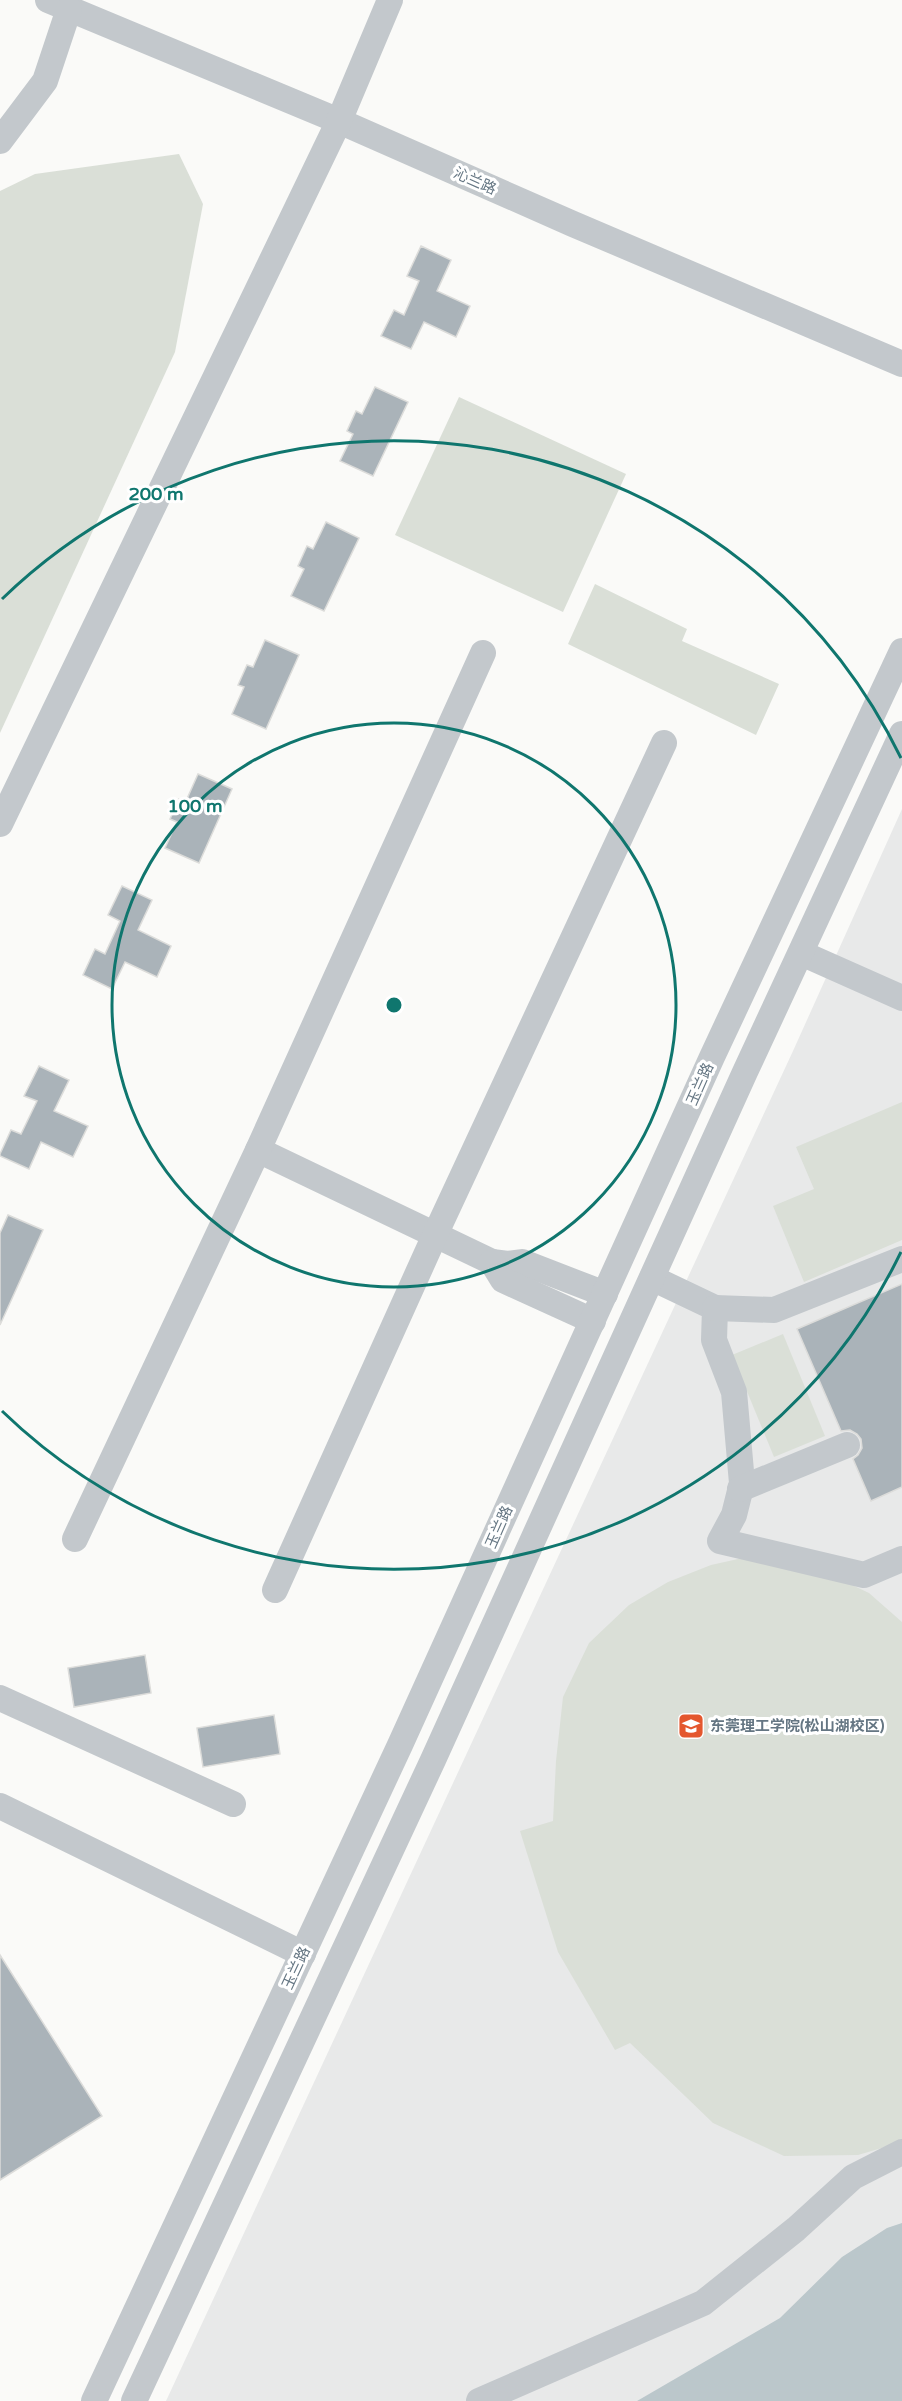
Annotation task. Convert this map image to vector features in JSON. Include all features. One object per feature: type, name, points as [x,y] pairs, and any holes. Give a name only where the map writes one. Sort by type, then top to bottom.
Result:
[{"type":"street","points":[[0,825],[339,121],[390,0]]},
{"type":"street","points":[[0,141],[45,81],[58,4]]},
{"type":"street","name":"沁兰路","points":[[58,4],[339,121],[573,224],[902,364]]},
{"type":"street","name":"玉兰路","points":[[94,2401],[303,1954],[712,1058],[902,651]]},
{"type":"street","points":[[75,1539],[258,1150],[483,653]]},
{"type":"street","points":[[134,2401],[433,1761],[902,734]]},
{"type":"street","points":[[275,1590],[435,1235],[664,743]]},
{"type":"street","points":[[801,953],[902,998]]},
{"type":"street","points":[[258,1150],[492,1262],[508,1264],[522,1262],[605,1294]]},
{"type":"street","points":[[652,1278],[715,1308],[774,1310],[902,1259]]},
{"type":"street","points":[[492,1262],[503,1280],[593,1321]]},
{"type":"street","points":[[715,1308],[714,1340],[734,1392],[741,1483],[734,1515],[720,1540],[864,1575],[902,1559]]},
{"type":"street","points":[[740,1489],[847,1445]]},
{"type":"street","points":[[0,1698],[233,1804]]},
{"type":"street","points":[[0,1806],[303,1954]]},
{"type":"street","points":[[479,2401],[703,2303],[796,2229],[853,2177],[902,2152]]},
{"type":"street","points":[[861,2173],[902,2172]]},
{"type":"shaded area","points":[[179,154],[203,204],[175,352],[0,733],[0,191],[35,174]]},
{"type":"shaded area","points":[[459,397],[626,474],[563,612],[395,535]]},
{"type":"shaded area","points":[[595,584],[687,629],[682,641],[779,684],[756,735],[568,644]]},
{"type":"shaded area","name":"东莞理工学院(松山湖校区)","points":[[902,809],[902,2401],[166,2401],[793,1051]]},
{"type":"shaded area","points":[[902,1102],[902,1240],[804,1282],[773,1206],[814,1189],[796,1147]]},
{"type":"shaded area","points":[[783,1334],[825,1436],[774,1457],[732,1355]]},
{"type":"shaded area","points":[[756,1555],[806,1563],[869,1593],[902,1622],[902,2142],[858,2155],[784,2156],[713,2123],[630,2043],[615,2050],[558,1952],[520,1831],[553,1821],[556,1761],[563,1697],[589,1643],[629,1605],[668,1582],[711,1565]]},
{"type":"shaded area","points":[[902,2223],[902,2401],[637,2401],[780,2318],[842,2257],[887,2228]]},
{"type":"building","points":[[421,246],[451,260],[437,291],[470,306],[456,337],[424,322],[411,349],[381,336],[394,310],[404,315],[419,281],[407,276]]},
{"type":"building","points":[[375,387],[408,402],[373,476],[340,461],[353,434],[347,431],[356,411],[362,414]]},
{"type":"building","points":[[326,522],[359,538],[324,611],[291,596],[304,569],[298,566],[307,546],[313,549]]},
{"type":"building","points":[[265,640],[299,655],[266,729],[232,714],[244,687],[238,685],[247,665],[253,667]]},
{"type":"building","points":[[198,774],[232,789],[199,863],[165,848],[177,822],[170,819],[179,799],[186,801]]},
{"type":"building","points":[[122,886],[152,900],[138,930],[171,946],[157,977],[125,962],[112,989],[83,975],[95,949],[105,954],[120,921],[108,915]]},
{"type":"building","points":[[39,1066],[69,1080],[54,1111],[88,1126],[73,1157],[41,1142],[29,1169],[0,1154],[11,1130],[21,1134],[37,1101],[24,1096]]},
{"type":"building","points":[[8,1215],[43,1230],[0,1325],[0,1233]]},
{"type":"building","points":[[902,1284],[902,1487],[871,1501],[853,1459],[862,1448],[861,1439],[850,1430],[841,1431],[797,1329]]},
{"type":"building","points":[[145,1655],[151,1693],[74,1707],[68,1668]]},
{"type":"building","points":[[274,1715],[280,1754],[203,1767],[197,1728]]},
{"type":"building","points":[[0,1955],[102,2116],[0,2180]]},
{"type":"place","name":"东莞理工学院(松山湖校区)","points":[[691,1726]]}]
